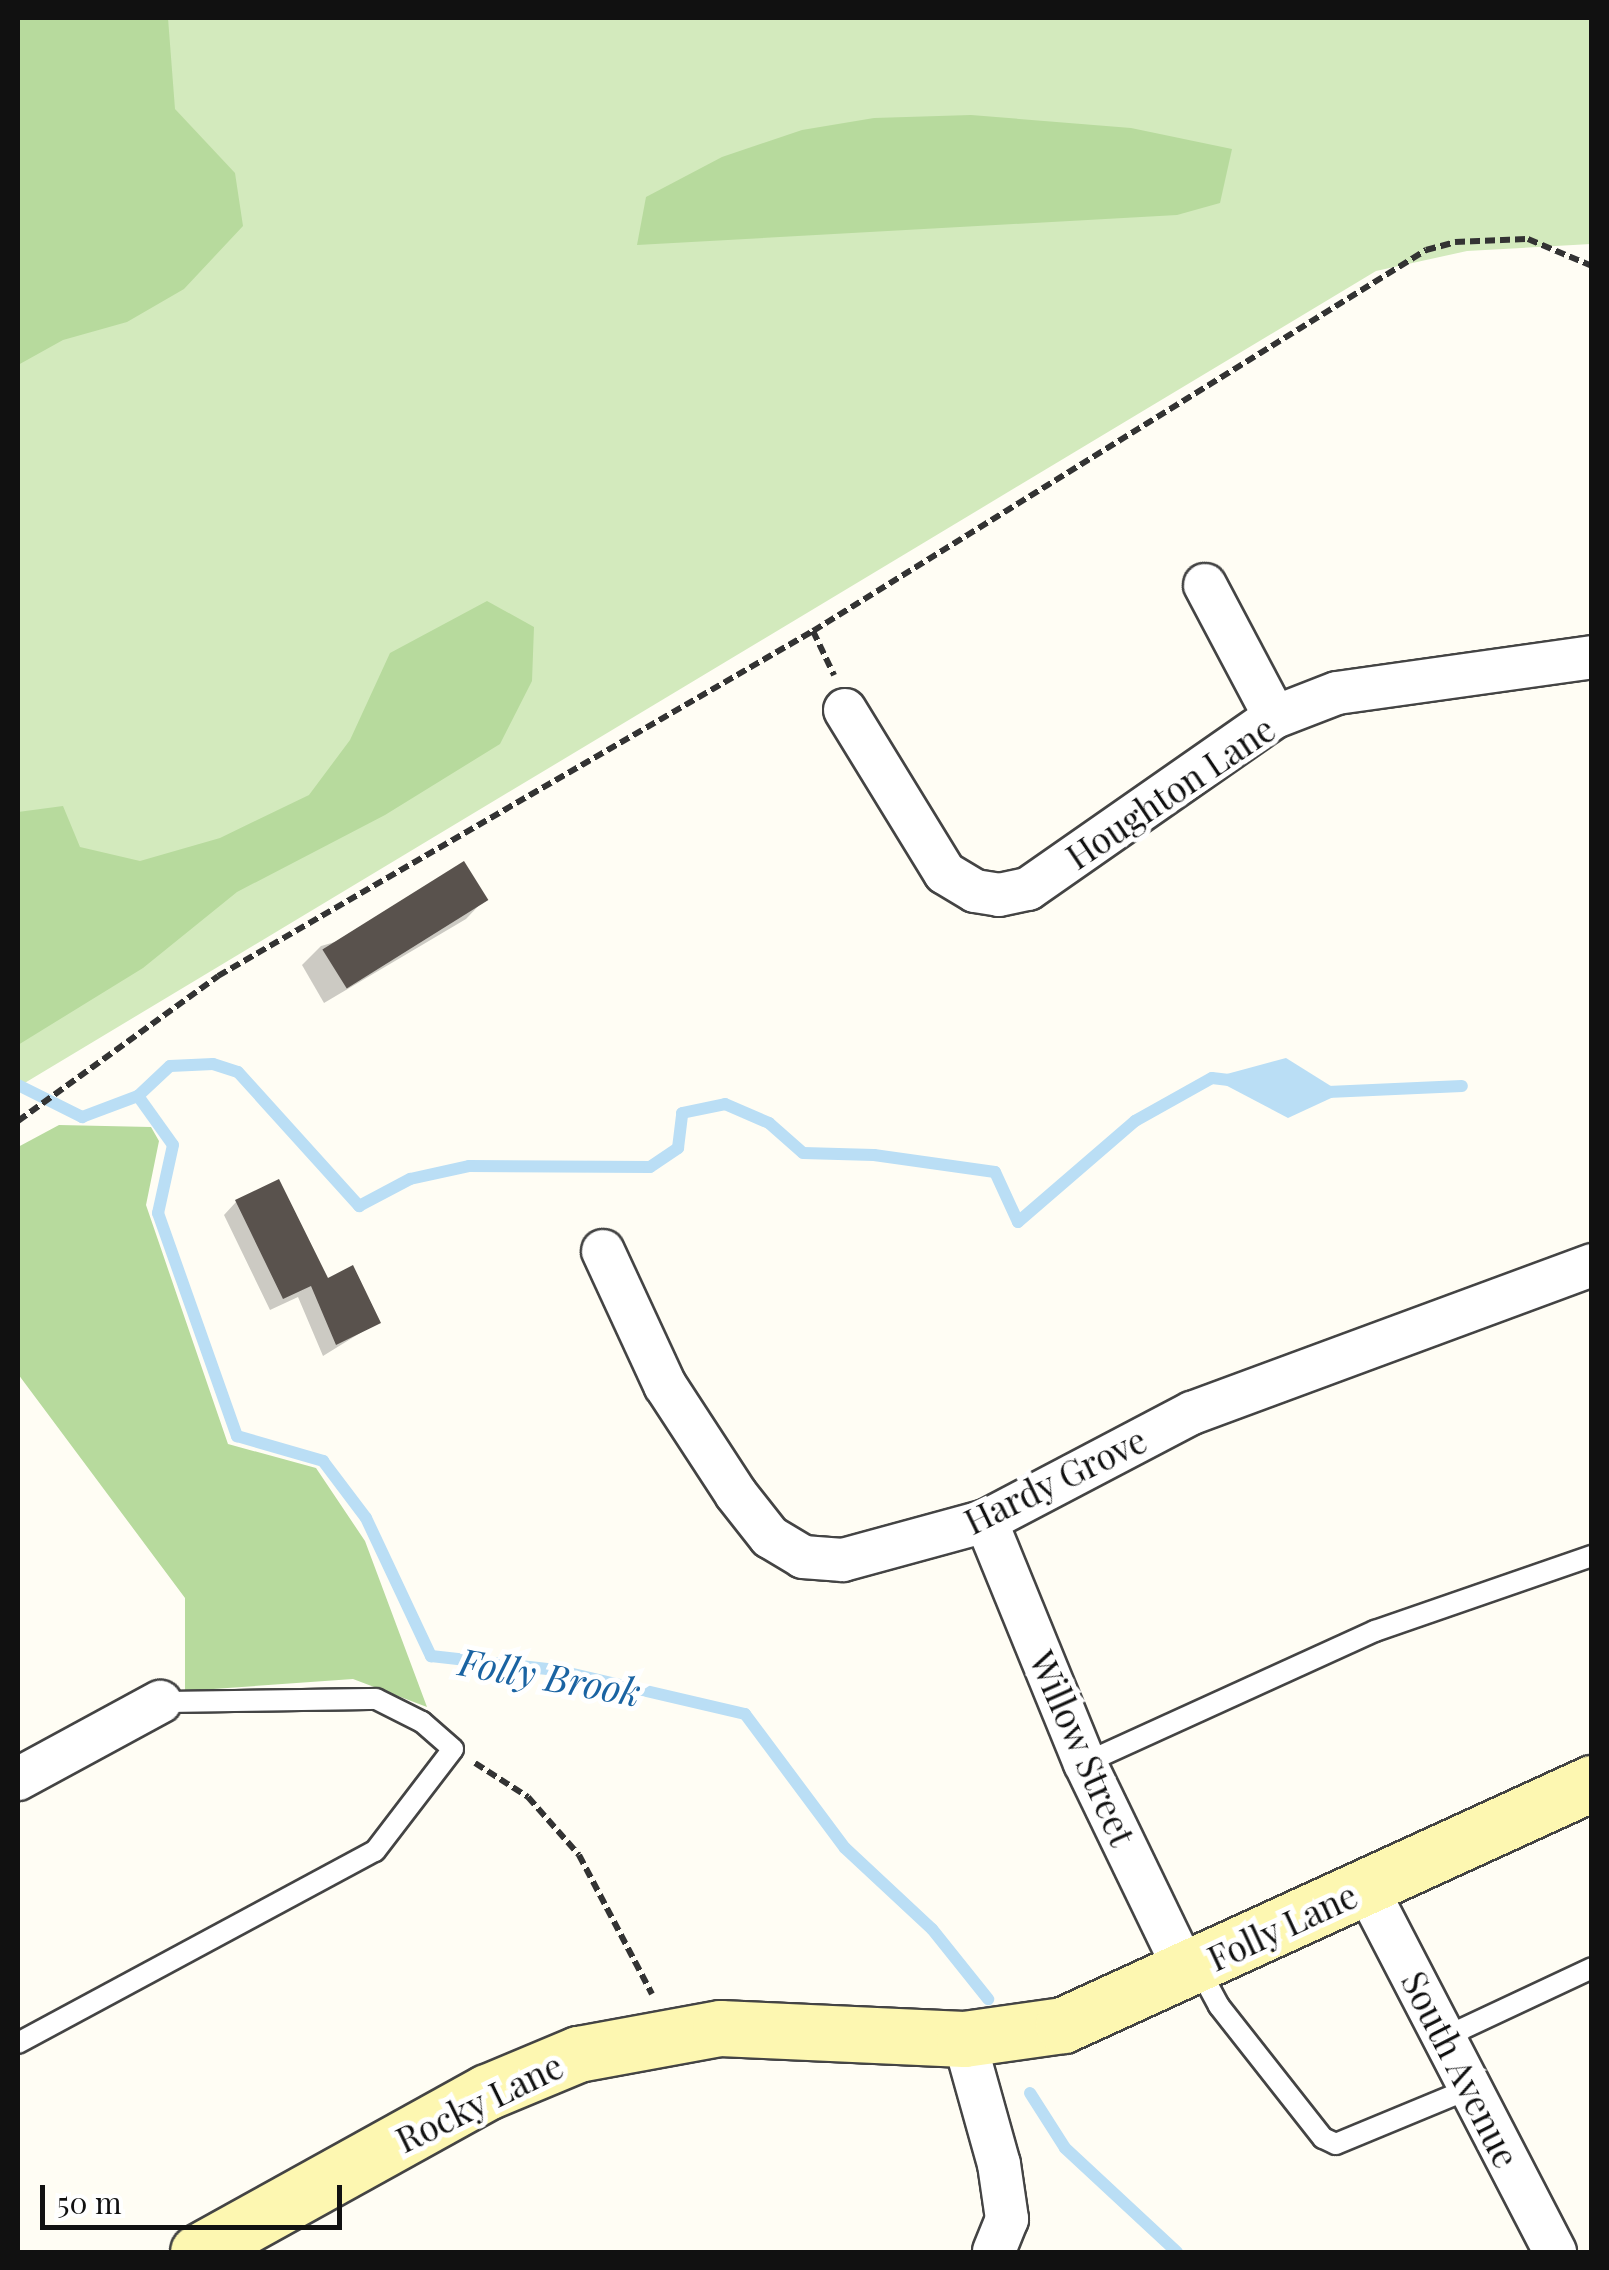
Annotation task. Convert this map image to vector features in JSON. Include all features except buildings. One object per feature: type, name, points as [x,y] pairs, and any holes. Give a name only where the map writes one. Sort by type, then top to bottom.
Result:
[{"type":"main road","name":"Folly Lane","points":[[964,2039],[1063,2025],[1592,1783]]},
{"type":"main road","name":"Rocky Lane","points":[[198,2252],[502,2085],[578,2054],[667,2034],[768,2029],[964,2039]]},
{"type":"street","points":[[1205,584],[1275,717]]},
{"type":"street","name":"Houghton Lane","points":[[844,710],[945,873],[974,891],[999,895],[1028,889],[1275,717],[1336,693],[1592,657]]},
{"type":"street","name":"Hardy Grove","points":[[603,1251],[665,1385],[770,1537],[803,1558],[843,1560],[986,1520],[1192,1413],[1592,1265]]},
{"type":"street","name":"Willow Street","points":[[986,1520],[1086,1763],[1192,1969]]},
{"type":"street","points":[[18,1779],[160,1702]]},
{"type":"street","name":"South Avenue","points":[[1366,1887],[1555,2252]]},
{"type":"street","points":[[964,2039],[1007,2220],[994,2252]]},
{"type":"lane","points":[[1086,1763],[1374,1632],[1592,1556]]},
{"type":"lane","points":[[18,2043],[375,1851],[452,1749],[422,1722],[376,1699],[160,1702]]},
{"type":"lane","points":[[1445,2037],[1592,1968]]},
{"type":"lane","points":[[1192,1969],[1323,2138],[1336,2144],[1471,2088]]},
{"type":"path","points":[[21,1119],[74,1085],[218,976],[813,631],[1426,250],[1455,242],[1528,240],[1592,266]]},
{"type":"path","points":[[452,1749],[528,1797],[579,1856],[667,2034]]},
{"type":"green space","points":[[18,18],[1591,18],[1591,244],[1467,251],[1376,271],[18,1087]]},
{"type":"green space","points":[[18,18],[168,18],[175,109],[235,173],[243,226],[184,289],[127,322],[63,340],[18,365]]},
{"type":"green space","points":[[971,115],[1131,128],[1232,149],[1220,203],[1177,215],[637,245],[646,197],[722,157],[802,130],[874,118]]},
{"type":"green space","points":[[487,601],[534,627],[532,681],[500,744],[385,815],[237,892],[143,968],[18,1045],[18,812],[63,806],[80,847],[140,861],[220,838],[309,795],[350,740],[390,653]]},
{"type":"green space","points":[[59,1125],[151,1127],[159,1141],[146,1205],[228,1444],[316,1468],[365,1541],[427,1707],[353,1679],[185,1691],[185,1598],[18,1374],[18,1147]]},
{"type":"water","points":[[1286,1058],[1342,1093],[1288,1118],[1212,1078]]},
{"type":"waterway","points":[[138,1096],[170,1066],[213,1064],[238,1072],[359,1206],[410,1179],[469,1166],[650,1167],[678,1148],[682,1113],[725,1104],[769,1123],[803,1153],[874,1155],[995,1172],[1018,1222],[1135,1121],[1212,1078],[1229,1080]]},
{"type":"waterway","name":"Folly Brook","points":[[18,1085],[82,1117],[138,1096],[173,1145],[158,1213],[237,1436],[323,1461],[366,1518],[431,1656],[556,1670],[745,1714],[845,1848],[932,1929],[988,1999]]},
{"type":"waterway","points":[[1328,1092],[1462,1086]]},
{"type":"waterway","name":"Folly Brook","points":[[1030,2093],[1065,2148],[1177,2252]]}]
